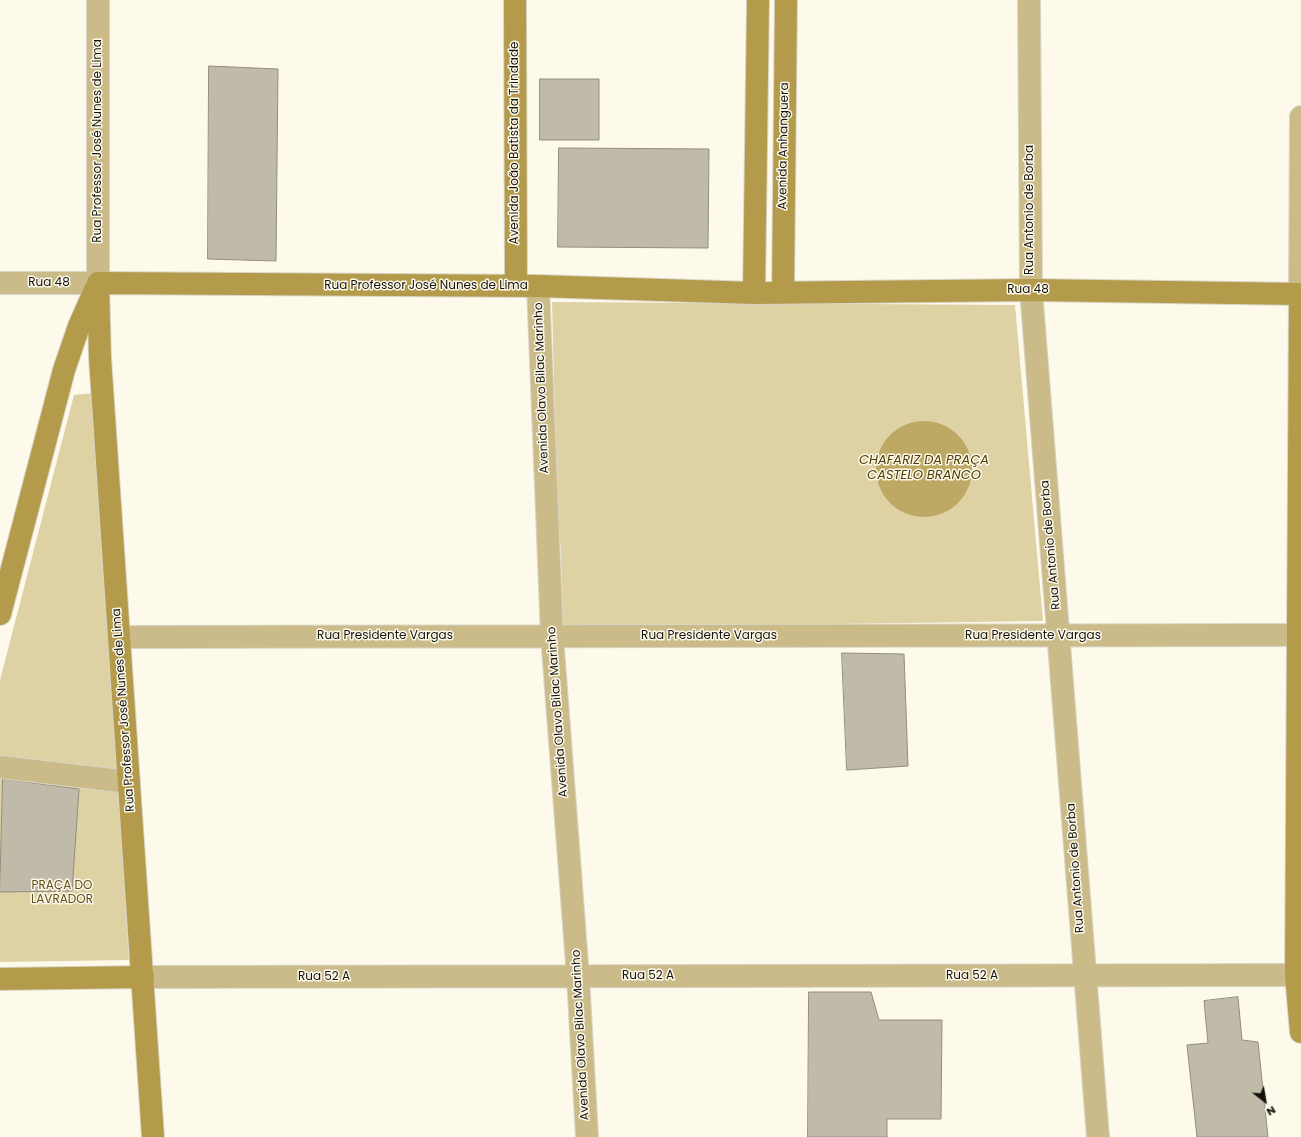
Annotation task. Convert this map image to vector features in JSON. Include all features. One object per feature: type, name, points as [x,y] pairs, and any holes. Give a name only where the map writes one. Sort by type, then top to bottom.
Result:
[{"type":"main road","name":"Avenida João Batista da Trindade","points":[[515,0],[516,286]]},
{"type":"main road","points":[[754,293],[758,0]]},
{"type":"main road","name":"Avenida Anhanguera","points":[[783,293],[786,0]]},
{"type":"main road","name":"Rua Professor José Nunes de Lima","points":[[153,1137],[100,358],[98,283],[538,286],[754,293]]},
{"type":"main road","points":[[0,614],[64,370],[79,326],[98,283]]},
{"type":"main road","name":"Rua 48","points":[[754,293],[1031,290],[1301,294]]},
{"type":"main road","points":[[1301,294],[1298,636],[1299,798],[1296,975],[1301,1032]]},
{"type":"main road","name":"Rua 52 A","points":[[0,979],[143,977]]},
{"type":"street","name":"Rua Professor José Nunes de Lima","points":[[98,0],[98,283]]},
{"type":"street","name":"Rua Antonio de Borba","points":[[1028,0],[1031,290],[1098,1137]]},
{"type":"street","points":[[1301,117],[1301,294]]},
{"type":"street","name":"Rua 48","points":[[0,283],[98,283]]},
{"type":"street","name":"Avenida Olavo Bilac Marinho","points":[[538,286],[552,636],[578,977],[587,1137]]},
{"type":"street","name":"Rua Presidente Vargas","points":[[120,637],[1298,636]]},
{"type":"street","points":[[0,767],[130,782]]},
{"type":"street","name":"Rua 52 A","points":[[143,977],[1296,975]]},
{"type":"green space","points":[[552,302],[1015,305],[1043,621],[563,628],[561,553],[557,499]]},
{"type":"green space","name":"PRAÇA DO LAVRADOR","points":[[93,393],[129,960],[0,962],[0,680],[74,395]]},
{"type":"water","name":"CHAFARIZ DA PRAÇA CASTELO BRANCO","points":[[924,421],[942,424],[958,435],[969,451],[972,469],[969,487],[958,503],[942,514],[924,517],[906,514],[890,503],[879,487],[876,469],[879,451],[890,435],[906,424]]},
{"type":"building","points":[[209,66],[278,69],[276,261],[208,259]]},
{"type":"building","points":[[540,79],[599,79],[599,140],[540,140]]},
{"type":"building","points":[[559,148],[709,149],[708,248],[558,247]]},
{"type":"building","points":[[842,653],[904,654],[908,766],[847,770]]},
{"type":"building","points":[[3,779],[79,789],[72,891],[0,892]]},
{"type":"building","points":[[809,992],[871,992],[879,1020],[942,1020],[941,1119],[887,1119],[887,1137],[808,1137]]},
{"type":"building","points":[[1238,997],[1242,1040],[1258,1042],[1268,1137],[1197,1137],[1187,1045],[1208,1043],[1204,1001]]}]
